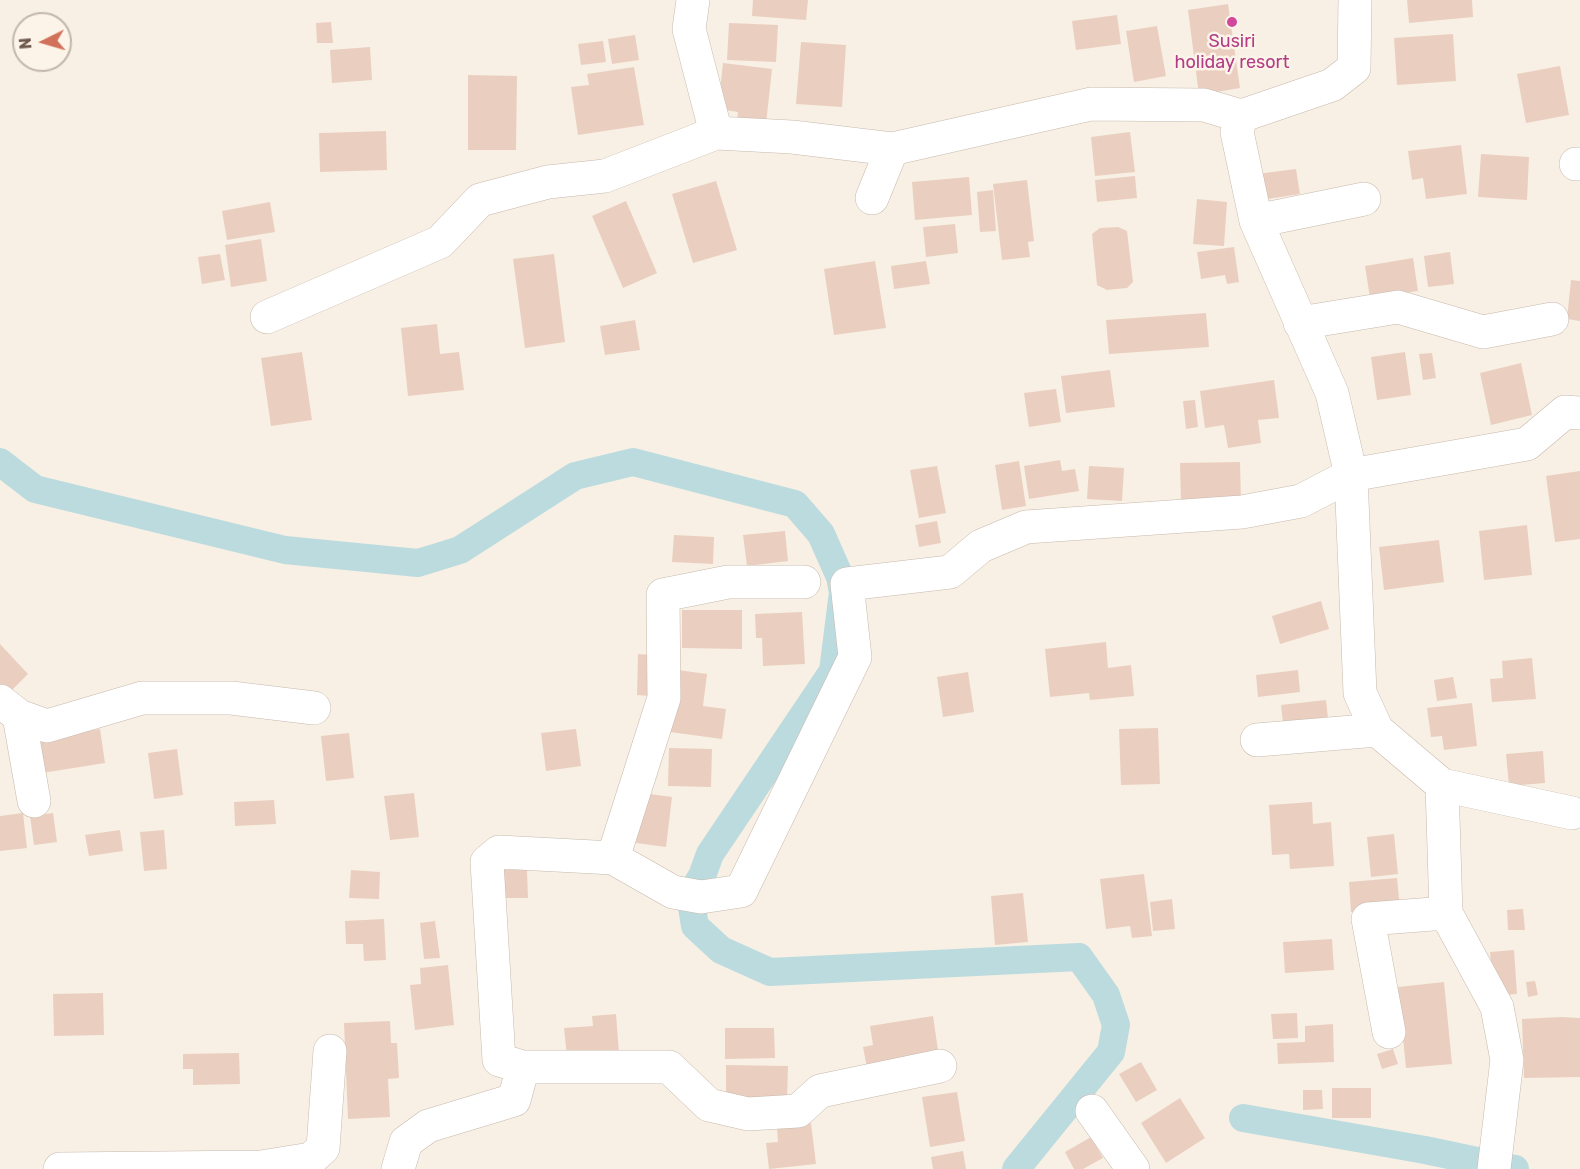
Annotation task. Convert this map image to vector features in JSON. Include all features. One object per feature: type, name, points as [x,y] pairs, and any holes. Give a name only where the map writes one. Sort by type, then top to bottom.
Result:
[{"type":"street","points":[[693,0],[689,29],[716,133]]},
{"type":"street","points":[[267,317],[440,242],[480,200],[548,182],[605,176],[716,133],[792,137],[892,149],[1091,104],[1204,105],[1240,116],[1332,85],[1354,68],[1355,0]]},
{"type":"street","points":[[1240,116],[1237,132],[1256,221],[1332,393],[1351,475],[1360,693],[1377,730],[1442,786],[1572,813]]},
{"type":"street","points":[[872,198],[892,149]]},
{"type":"street","points":[[1256,221],[1364,199]]},
{"type":"street","points":[[1300,323],[1398,307],[1483,332],[1552,320]]},
{"type":"street","points":[[940,1066],[820,1091],[798,1111],[748,1114],[709,1105],[669,1067],[523,1067],[499,1060],[487,862],[499,852],[613,858],[687,895],[741,891],[855,657],[848,584],[950,572],[981,546],[1026,527],[1242,512],[1300,501],[1351,475],[1527,444],[1572,412]]},
{"type":"street","points":[[613,858],[664,698],[663,595],[728,582],[804,582]]},
{"type":"street","points":[[9,708],[47,726],[142,698],[231,698],[314,708]]},
{"type":"street","points":[[9,708],[34,801]]},
{"type":"street","points":[[1257,740],[1377,730]]},
{"type":"street","points":[[1442,786],[1446,914],[1497,1007],[1507,1060],[1494,1169]]},
{"type":"street","points":[[1389,1032],[1368,919],[1446,914]]},
{"type":"street","points":[[60,1169],[261,1167],[311,1159],[323,1148],[330,1051]]},
{"type":"street","points":[[398,1169],[406,1142],[428,1126],[514,1100],[523,1067]]},
{"type":"street","points":[[1092,1111],[1130,1168]]},
{"type":"building","points":[[753,0],[808,0],[806,20],[752,16]]},
{"type":"building","points":[[1407,0],[1472,0],[1473,17],[1409,23]]},
{"type":"building","points":[[1228,4],[1240,88],[1199,95],[1188,10]]},
{"type":"building","points":[[1117,15],[1121,44],[1076,50],[1072,21]]},
{"type":"building","points":[[331,22],[333,43],[317,43],[316,23]]},
{"type":"building","points":[[729,23],[778,25],[776,62],[727,60]]},
{"type":"building","points":[[1157,26],[1166,76],[1134,82],[1126,31]]},
{"type":"building","points":[[1453,34],[1456,81],[1397,85],[1394,38]]},
{"type":"building","points":[[635,35],[639,60],[612,64],[608,39]]},
{"type":"building","points":[[603,41],[606,62],[581,65],[578,44]]},
{"type":"building","points":[[801,42],[846,45],[842,107],[796,104]]},
{"type":"building","points":[[370,47],[372,80],[332,83],[330,50]]},
{"type":"building","points":[[723,63],[772,69],[766,124],[737,121],[738,112],[718,109]]},
{"type":"building","points":[[1560,66],[1569,115],[1526,123],[1517,74]]},
{"type":"building","points":[[634,67],[644,125],[578,135],[571,87],[589,85],[587,74]]},
{"type":"building","points":[[468,75],[517,76],[516,150],[468,150]]},
{"type":"building","points":[[386,131],[387,170],[320,172],[319,133]]},
{"type":"building","points":[[1130,132],[1135,172],[1095,176],[1091,137]]},
{"type":"building","points":[[1461,145],[1467,194],[1426,199],[1423,178],[1412,180],[1408,151]]},
{"type":"building","points":[[1481,154],[1529,157],[1527,200],[1478,197]]},
{"type":"building","points":[[1296,169],[1300,194],[1261,200],[1257,174]]},
{"type":"building","points":[[1135,176],[1137,198],[1097,202],[1095,180]]},
{"type":"building","points":[[969,177],[972,215],[915,220],[912,182]]},
{"type":"building","points":[[1027,180],[1034,241],[1028,242],[1030,257],[1002,260],[993,184]]},
{"type":"building","points":[[716,181],[737,250],[693,263],[672,194]]},
{"type":"building","points":[[993,190],[996,231],[980,232],[977,192]]},
{"type":"building","points":[[1197,199],[1227,202],[1224,246],[1193,244]]},
{"type":"building","points":[[626,201],[657,273],[623,288],[592,216]]},
{"type":"building","points":[[270,202],[275,232],[227,240],[222,211]]},
{"type":"building","points":[[955,224],[958,253],[926,257],[923,227]]},
{"type":"building","points":[[1118,227],[1127,231],[1133,282],[1127,288],[1107,290],[1097,285],[1092,234],[1100,228]]},
{"type":"building","points":[[261,239],[267,281],[231,287],[225,245]]},
{"type":"building","points":[[1234,247],[1239,282],[1227,284],[1225,275],[1201,279],[1197,252]]},
{"type":"building","points":[[1450,252],[1454,284],[1428,287],[1424,256]]},
{"type":"building","points":[[220,254],[225,280],[202,284],[198,257]]},
{"type":"building","points":[[554,254],[565,342],[525,348],[513,259]]},
{"type":"building","points":[[1413,258],[1418,291],[1370,298],[1365,266]]},
{"type":"building","points":[[875,261],[886,328],[834,335],[824,269]]},
{"type":"building","points":[[926,261],[930,284],[894,289],[891,266]]},
{"type":"building","points":[[1571,280],[1580,281],[1580,321],[1567,319]]},
{"type":"building","points":[[1206,313],[1209,347],[1109,354],[1106,320]]},
{"type":"building","points":[[635,320],[640,350],[605,355],[600,326]]},
{"type":"building","points":[[437,324],[440,354],[459,352],[464,390],[408,396],[401,328]]},
{"type":"building","points":[[302,352],[312,420],[271,426],[261,358]]},
{"type":"building","points":[[1405,352],[1411,395],[1377,400],[1371,357]]},
{"type":"building","points":[[1432,353],[1436,378],[1423,380],[1419,354]]},
{"type":"building","points":[[1521,363],[1532,415],[1491,425],[1480,373]]},
{"type":"building","points":[[1110,370],[1115,407],[1066,413],[1061,376]]},
{"type":"building","points":[[1274,380],[1279,418],[1258,420],[1261,443],[1228,448],[1224,425],[1205,428],[1200,391]]},
{"type":"building","points":[[1056,389],[1061,422],[1029,427],[1024,393]]},
{"type":"building","points":[[1195,400],[1198,427],[1186,429],[1183,401]]},
{"type":"building","points":[[1060,460],[1062,471],[1075,469],[1079,491],[1029,499],[1024,466]]},
{"type":"building","points":[[1019,461],[1026,506],[1002,510],[995,465]]},
{"type":"building","points":[[1240,462],[1241,501],[1181,502],[1180,463]]},
{"type":"building","points":[[937,466],[946,513],[919,518],[910,470]]},
{"type":"building","points":[[1089,466],[1124,468],[1122,501],[1087,499]]},
{"type":"building","points":[[1580,471],[1580,539],[1555,542],[1546,476]]},
{"type":"building","points":[[937,521],[941,543],[919,547],[915,525]]},
{"type":"building","points":[[1527,525],[1532,575],[1484,580],[1479,531]]},
{"type":"building","points":[[785,531],[788,561],[747,566],[743,535]]},
{"type":"building","points":[[674,535],[714,537],[713,564],[672,562]]},
{"type":"building","points":[[1439,540],[1444,582],[1384,590],[1379,547]]},
{"type":"building","points":[[1321,601],[1329,629],[1280,644],[1272,616]]},
{"type":"building","points":[[682,610],[742,610],[742,649],[682,648]]},
{"type":"building","points":[[802,612],[805,664],[763,666],[762,638],[756,638],[755,614]]},
{"type":"building","points":[[1106,642],[1108,668],[1131,665],[1134,696],[1090,700],[1089,693],[1050,697],[1045,649]]},
{"type":"building","points":[[0,644],[28,674],[4,698],[0,693]]},
{"type":"building","points":[[638,654],[651,655],[650,696],[637,695]]},
{"type":"building","points":[[1532,658],[1536,699],[1492,702],[1490,679],[1503,678],[1502,661]]},
{"type":"building","points":[[678,670],[707,674],[703,706],[726,709],[722,739],[670,732]]},
{"type":"building","points":[[1298,670],[1300,692],[1258,697],[1256,675]]},
{"type":"building","points":[[968,672],[974,712],[943,717],[937,677]]},
{"type":"building","points":[[1453,677],[1457,698],[1437,701],[1434,680]]},
{"type":"building","points":[[1326,700],[1329,727],[1284,731],[1281,705]]},
{"type":"building","points":[[1472,703],[1477,746],[1444,750],[1442,736],[1431,737],[1427,708]]},
{"type":"building","points":[[1158,728],[1160,784],[1121,785],[1119,729]]},
{"type":"building","points":[[100,729],[105,763],[42,773],[36,739]]},
{"type":"building","points":[[576,729],[581,766],[546,771],[541,733]]},
{"type":"building","points":[[349,733],[354,778],[326,781],[321,736]]},
{"type":"building","points":[[669,748],[712,749],[711,787],[668,786]]},
{"type":"building","points":[[177,749],[183,795],[154,799],[148,753]]},
{"type":"building","points":[[1543,751],[1545,783],[1509,786],[1506,754]]},
{"type":"building","points":[[414,793],[419,837],[390,840],[384,796]]},
{"type":"building","points":[[642,793],[672,797],[666,847],[636,843]]},
{"type":"building","points":[[274,800],[276,824],[235,826],[234,802]]},
{"type":"building","points":[[1312,802],[1313,824],[1331,822],[1334,866],[1290,869],[1289,854],[1272,855],[1269,805]]},
{"type":"building","points":[[23,813],[27,848],[0,851],[0,816]]},
{"type":"building","points":[[53,813],[57,842],[34,845],[30,816]]},
{"type":"building","points":[[120,830],[123,851],[89,856],[85,835]]},
{"type":"building","points":[[164,830],[167,869],[144,871],[140,832]]},
{"type":"building","points":[[1394,834],[1398,874],[1371,877],[1367,837]]},
{"type":"building","points":[[351,870],[380,872],[379,899],[349,898]]},
{"type":"building","points":[[496,870],[527,870],[528,898],[497,898]]},
{"type":"building","points":[[1144,874],[1152,936],[1132,938],[1130,926],[1106,929],[1100,879]]},
{"type":"building","points":[[1397,878],[1400,909],[1351,912],[1349,882]]},
{"type":"building","points":[[1023,893],[1028,942],[995,945],[991,896]]},
{"type":"building","points":[[1172,899],[1175,929],[1153,931],[1150,902]]},
{"type":"building","points":[[1523,909],[1525,930],[1508,930],[1507,910]]},
{"type":"building","points":[[384,919],[386,960],[364,961],[363,944],[346,944],[345,921]]},
{"type":"building","points":[[435,921],[440,958],[424,959],[420,923]]},
{"type":"building","points":[[1332,939],[1334,970],[1285,973],[1283,942]]},
{"type":"building","points":[[1514,950],[1517,994],[1494,996],[1490,952]]},
{"type":"building","points":[[448,965],[454,1025],[415,1030],[410,985],[421,984],[420,968]]},
{"type":"building","points":[[1535,981],[1538,995],[1528,997],[1526,982]]},
{"type":"building","points":[[1444,982],[1452,1064],[1406,1068],[1398,987]]},
{"type":"building","points":[[103,993],[104,1035],[54,1036],[53,994]]},
{"type":"building","points":[[1297,1013],[1298,1038],[1273,1039],[1271,1014]]},
{"type":"building","points":[[616,1014],[619,1053],[567,1057],[564,1028],[593,1026],[592,1016]]},
{"type":"building","points":[[933,1016],[939,1057],[867,1068],[863,1047],[873,1045],[870,1026]]},
{"type":"building","points":[[1580,1018],[1580,1077],[1524,1078],[1522,1019]]},
{"type":"building","points":[[390,1021],[391,1043],[397,1043],[399,1078],[388,1079],[390,1117],[348,1119],[344,1023]]},
{"type":"building","points":[[1333,1024],[1334,1062],[1278,1064],[1277,1043],[1305,1042],[1305,1026]]},
{"type":"building","points":[[725,1028],[774,1028],[775,1058],[725,1059]]},
{"type":"building","points":[[1393,1049],[1398,1064],[1382,1069],[1377,1054]]},
{"type":"building","points":[[239,1053],[240,1084],[193,1085],[193,1069],[183,1069],[183,1054]]},
{"type":"building","points":[[1141,1062],[1157,1090],[1136,1102],[1119,1074]]},
{"type":"building","points":[[726,1065],[788,1066],[787,1100],[726,1099]]},
{"type":"building","points":[[1332,1088],[1371,1088],[1371,1118],[1332,1118]]},
{"type":"building","points":[[1303,1090],[1322,1090],[1323,1109],[1303,1110]]},
{"type":"building","points":[[957,1092],[965,1141],[930,1147],[922,1097]]},
{"type":"building","points":[[1180,1098],[1205,1138],[1166,1163],[1141,1123]]},
{"type":"building","points":[[811,1123],[816,1164],[769,1169],[766,1143],[778,1142],[777,1127]]},
{"type":"building","points":[[1091,1137],[1103,1158],[1083,1169],[1074,1169],[1065,1152]]},
{"type":"building","points":[[963,1151],[966,1169],[933,1169],[931,1157]]},
{"type":"waterway","points":[[0,462],[35,489],[285,550],[418,563],[460,550],[575,476],[633,462],[795,504],[821,534],[840,577],[843,592],[833,671],[710,854],[702,876],[690,895],[695,926],[721,950],[770,972],[1079,957],[1106,995],[1116,1025],[1111,1052],[1016,1169]]},
{"type":"waterway","points":[[1243,1118],[1425,1150],[1515,1169]]},
{"type":"place","name":"Susiri holiday resort","points":[[1232,22]]}]
